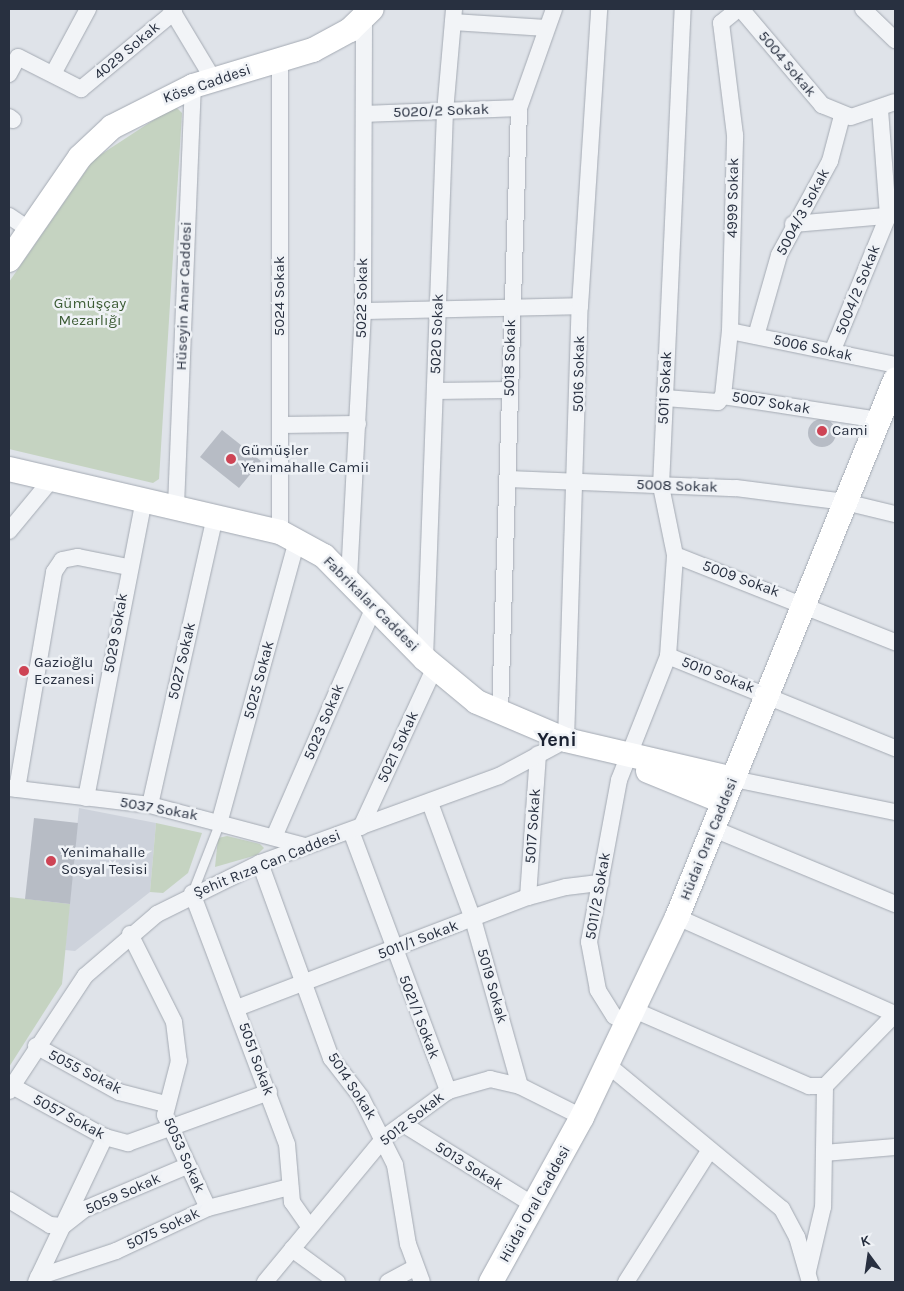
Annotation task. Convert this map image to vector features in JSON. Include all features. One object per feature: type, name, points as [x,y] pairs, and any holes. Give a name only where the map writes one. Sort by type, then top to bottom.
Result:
[{"type":"street","points":[[9,74],[18,57],[52,74],[88,9]]},
{"type":"street","name":"5018 Sokak","points":[[500,714],[518,108],[554,9]]},
{"type":"street","name":"5016 Sokak","points":[[566,740],[576,482],[580,306],[599,9]]},
{"type":"street","name":"5011 Sokak","points":[[628,758],[668,656],[675,555],[661,486],[683,9]]},
{"type":"street","name":"5004 Sokak","points":[[739,9],[804,87],[822,105],[842,116]]},
{"type":"street","name":"4999 Sokak","points":[[723,396],[730,331],[735,136],[721,23],[739,9]]},
{"type":"street","points":[[863,9],[895,40]]},
{"type":"street","points":[[178,12],[203,82]]},
{"type":"street","name":"4029 Sokak","points":[[52,74],[81,90],[178,12]]},
{"type":"street","name":"Köse Caddesi","points":[[9,260],[96,140],[141,109],[203,82],[280,60],[337,40],[368,13]]},
{"type":"street","name":"5022 Sokak","points":[[349,578],[363,311],[364,114],[368,13]]},
{"type":"street","points":[[453,15],[546,28]]},
{"type":"street","name":"5020 Sokak","points":[[430,663],[435,391],[445,112],[453,15]]},
{"type":"street","name":"5024 Sokak","points":[[280,60],[280,426],[288,536]]},
{"type":"street","name":"Hüseyin Anar Caddesi","points":[[176,506],[203,82]]},
{"type":"street","points":[[842,116],[880,109],[895,102]]},
{"type":"street","name":"5020/2 Sokak","points":[[364,114],[518,108]]},
{"type":"street","name":"5004/2 Sokak","points":[[832,352],[892,216],[880,109]]},
{"type":"street","name":"5004/3 Sokak","points":[[756,336],[779,255],[793,224],[830,161],[842,116]]},
{"type":"street","points":[[9,216],[30,230]]},
{"type":"street","points":[[793,224],[892,216]]},
{"type":"street","points":[[363,311],[438,310],[511,306],[580,306]]},
{"type":"street","name":"5006 Sokak","points":[[730,331],[895,366]]},
{"type":"street","points":[[435,391],[509,390]]},
{"type":"street","name":"5007 Sokak","points":[[665,398],[718,402],[723,396],[889,401]]},
{"type":"street","name":"Hüdai Oral Caddesi","points":[[491,1282],[535,1206],[582,1117],[677,918],[769,695],[845,502],[889,401]]},
{"type":"street","points":[[280,426],[358,424]]},
{"type":"street","name":"Fabrikalar Caddesi","points":[[9,469],[176,506],[288,536],[349,578],[374,607],[430,663],[477,702],[500,714],[566,740],[628,758],[734,779]]},
{"type":"street","points":[[9,531],[52,479]]},
{"type":"street","name":"5008 Sokak","points":[[508,480],[736,488],[845,502],[895,514]]},
{"type":"street","name":"5029 Sokak","points":[[86,798],[128,567],[144,499]]},
{"type":"street","name":"5027 Sokak","points":[[150,805],[215,516]]},
{"type":"street","name":"5025 Sokak","points":[[220,820],[288,536]]},
{"type":"street","name":"5009 Sokak","points":[[675,555],[806,603],[895,642]]},
{"type":"street","points":[[13,788],[54,572],[62,560],[78,557],[128,567]]},
{"type":"street","name":"5023 Sokak","points":[[274,837],[374,607]]},
{"type":"street","name":"5010 Sokak","points":[[668,656],[769,695],[895,748]]},
{"type":"street","name":"5021 Sokak","points":[[356,829],[430,663]]},
{"type":"street","name":"Şehit Rıza Can Caddesi","points":[[10,1088],[36,1046],[85,976],[130,934],[192,893],[260,863],[430,803],[499,776],[566,740]]},
{"type":"street","name":"5017 Sokak","points":[[528,898],[538,754]]},
{"type":"street","name":"Fabrikalar Caddesi","points":[[628,758],[643,769],[724,802]]},
{"type":"street","name":"5011/2 Sokak","points":[[628,758],[619,780],[589,942],[593,972],[605,1003],[631,1017],[810,1086],[825,1086]]},
{"type":"street","points":[[734,779],[895,812]]},
{"type":"street","name":"5037 Sokak","points":[[13,788],[150,805],[220,820],[305,846]]},
{"type":"street","name":"5019 Sokak","points":[[430,803],[473,919],[520,1086]]},
{"type":"street","name":"5021/1 Sokak","points":[[356,829],[394,950],[448,1091]]},
{"type":"street","points":[[714,829],[895,904]]},
{"type":"street","name":"5014 Sokak","points":[[260,863],[303,985],[332,1058],[385,1137],[395,1164],[418,1275]]},
{"type":"street","name":"5011/1 Sokak","points":[[237,1008],[303,985],[528,898],[566,887],[601,883]]},
{"type":"street","name":"5051 Sokak","points":[[192,893],[269,1092],[286,1144],[292,1202],[308,1226]]},
{"type":"street","points":[[677,918],[895,1014],[825,1086],[823,1207],[809,1277]]},
{"type":"street","name":"5053 Sokak","points":[[130,934],[164,994],[178,1034],[178,1061],[165,1104],[169,1128],[208,1208]]},
{"type":"street","name":"5055 Sokak","points":[[36,1046],[119,1092],[165,1104]]},
{"type":"street","points":[[608,1065],[709,1151],[782,1209],[791,1222],[809,1277]]},
{"type":"street","name":"5012 Sokak","points":[[265,1282],[308,1226],[385,1137],[448,1091],[490,1079],[520,1086],[582,1117]]},
{"type":"street","name":"5057 Sokak","points":[[10,1088],[105,1137],[128,1143],[269,1092]]},
{"type":"street","name":"5013 Sokak","points":[[403,1124],[535,1206]]},
{"type":"street","points":[[37,1280],[105,1137]]},
{"type":"street","points":[[824,1153],[895,1147]]},
{"type":"street","points":[[626,1282],[709,1151]]},
{"type":"street","name":"5059 Sokak","points":[[63,1226],[85,1209],[187,1166]]},
{"type":"street","name":"5075 Sokak","points":[[37,1280],[116,1251],[208,1208],[290,1187]]},
{"type":"street","points":[[9,1200],[50,1225],[63,1226]]},
{"type":"street","points":[[292,1249],[337,1282]]},
{"type":"street","points":[[388,1282],[418,1275]]},
{"type":"lane","points":[[192,893],[220,820]]},
{"type":"shaded area","points":[[79,808],[156,823],[150,892],[75,951],[65,950]]},
{"type":"green space","name":"Gümüşçay Mezarlığı","points":[[175,106],[182,113],[159,479],[153,483],[9,449],[9,282],[94,159]]},
{"type":"green space","points":[[156,823],[202,833],[188,873],[163,893],[150,892]]},
{"type":"green space","points":[[227,836],[260,844],[264,848],[257,855],[215,867],[218,838]]},
{"type":"green space","points":[[9,897],[70,904],[62,984],[9,1067]]},
{"type":"building","name":"Cami","points":[[822,419],[832,423],[836,433],[832,443],[822,447],[812,443],[808,433],[812,423]]},
{"type":"building","name":"Gümüşler Yenimahalle Camii","points":[[222,430],[261,461],[239,488],[200,457]]},
{"type":"building","name":"Yenimahalle Sosyal Tesisi","points":[[34,818],[78,823],[70,904],[25,899]]},
{"type":"place","name":"Cami","points":[[822,431]]},
{"type":"place","name":"Gümüşler Yenimahalle Camii","points":[[231,459]]},
{"type":"place","name":"Gazioğlu Eczanesi","points":[[24,671]]},
{"type":"place","name":"Yenimahalle Sosyal Tesisi","points":[[51,861]]},
{"type":"district","name":"Yeni","points":[[557,739]]}]
